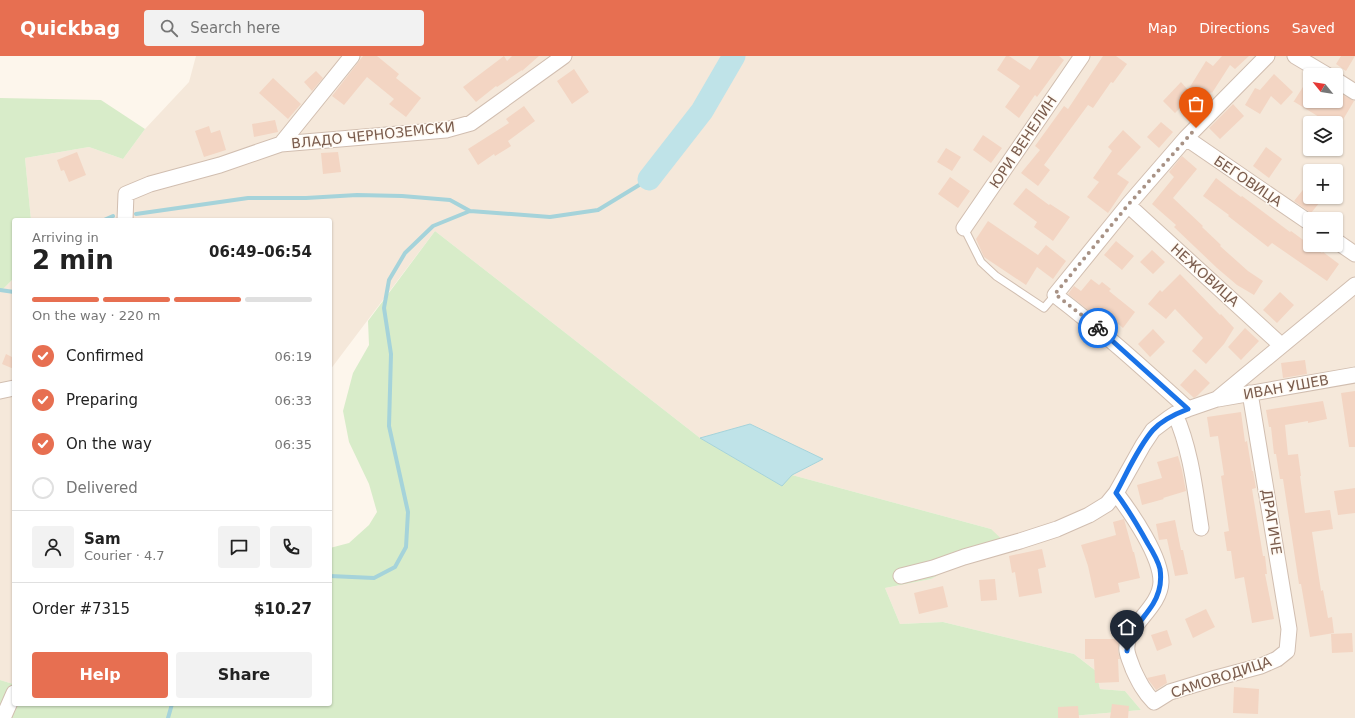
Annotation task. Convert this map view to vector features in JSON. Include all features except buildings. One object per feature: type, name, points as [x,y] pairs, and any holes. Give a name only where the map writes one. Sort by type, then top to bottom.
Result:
[{"type":"street","points":[[281,144],[352,56]]},
{"type":"street","name":"ВЛАДО ЧЕРНОЗЕМСКИ","points":[[124,218],[126,194],[150,184],[220,165],[281,144],[446,130],[471,123],[564,56]]},
{"type":"street","name":"ЮРИ ВЕНЕЛИН","points":[[964,228],[1082,56]]},
{"type":"street","points":[[1201,528],[1187,447],[1183,433],[1182,412],[1124,351],[1055,294],[1128,205],[1186,138],[1266,56]]},
{"type":"street","points":[[1295,56],[1315,68]]},
{"type":"street","points":[[1343,84],[1355,92]]},
{"type":"street","name":"БЕГОВИЦА","points":[[1186,138],[1303,218]]},
{"type":"street","name":"НЕЖОВИЦА","points":[[1128,205],[1281,346]]},
{"type":"street","points":[[1343,246],[1355,254]]},
{"type":"street","points":[[901,576],[1020,542],[1057,529],[1089,515],[1107,504],[1116,493],[1142,445],[1153,430],[1169,418],[1217,399],[1355,285]]},
{"type":"street","name":"ИВАН УШЕВ","points":[[1217,399],[1355,375]]},
{"type":"street","points":[[0,391],[12,388]]},
{"type":"street","name":"ДРАГИЧЕ","points":[[1250,393],[1289,630],[1289,641],[1286,651]]},
{"type":"street","name":"САМОВОДИЦА","points":[[1116,493],[1130,512],[1160,568],[1161,583],[1158,594],[1153,604],[1130,636],[1127,651],[1142,688],[1154,702],[1170,692],[1261,666],[1277,659],[1286,651]]},
{"type":"street","points":[[3,718],[12,698]]},
{"type":"lane","points":[[964,228],[982,262],[996,276],[1044,308],[1055,294]]},
{"type":"shaded area","points":[[196,56],[1355,56],[1355,718],[1060,718],[1141,710],[1125,691],[1100,689],[1096,671],[1074,654],[943,622],[900,624],[885,588],[931,579],[991,529],[792,475],[823,459],[750,424],[700,438],[435,231],[332,367],[332,218],[31,218],[25,158],[89,147],[123,159],[145,129],[189,82]]},
{"type":"shaded area","points":[[12,280],[12,684],[0,680],[0,292]]},
{"type":"green space","points":[[0,98],[101,100],[145,129],[123,159],[89,147],[25,158],[31,218],[12,218],[12,280],[0,292]]},
{"type":"green space","points":[[435,231],[700,438],[781,485],[792,475],[991,529],[1010,547],[985,549],[931,579],[885,588],[900,624],[943,622],[1074,654],[1096,671],[1100,689],[1125,691],[1141,710],[1060,718],[0,718],[0,680],[12,684],[12,706],[332,706],[332,547],[349,543],[369,525],[377,512],[369,484],[349,442],[343,411],[353,373],[369,345],[368,321]]},
{"type":"water","points":[[750,424],[823,459],[792,475],[782,486],[700,438]]},
{"type":"waterway","points":[[649,179],[702,111],[734,56]]},
{"type":"waterway","points":[[332,576],[374,578],[395,567],[406,547],[408,512],[389,426],[391,354],[384,308],[389,280],[405,253],[433,226],[470,211],[550,217],[598,210],[649,179]]},
{"type":"waterway","points":[[136,214],[248,198],[306,198],[357,195],[402,196],[450,200],[470,211]]},
{"type":"waterway","points":[[108,218],[113,216]]},
{"type":"waterway","points":[[0,290],[12,292]]},
{"type":"waterway","points":[[168,718],[171,706]]},
{"type":"way so far","points":[[1098,328],[1055,294],[1128,205],[1196,128]]},
{"type":"route","points":[[1098,328],[1188,409],[1169,418],[1153,430],[1142,445],[1116,493],[1130,512],[1160,568],[1161,583],[1158,594],[1153,604],[1130,636],[1127,651]]}]
